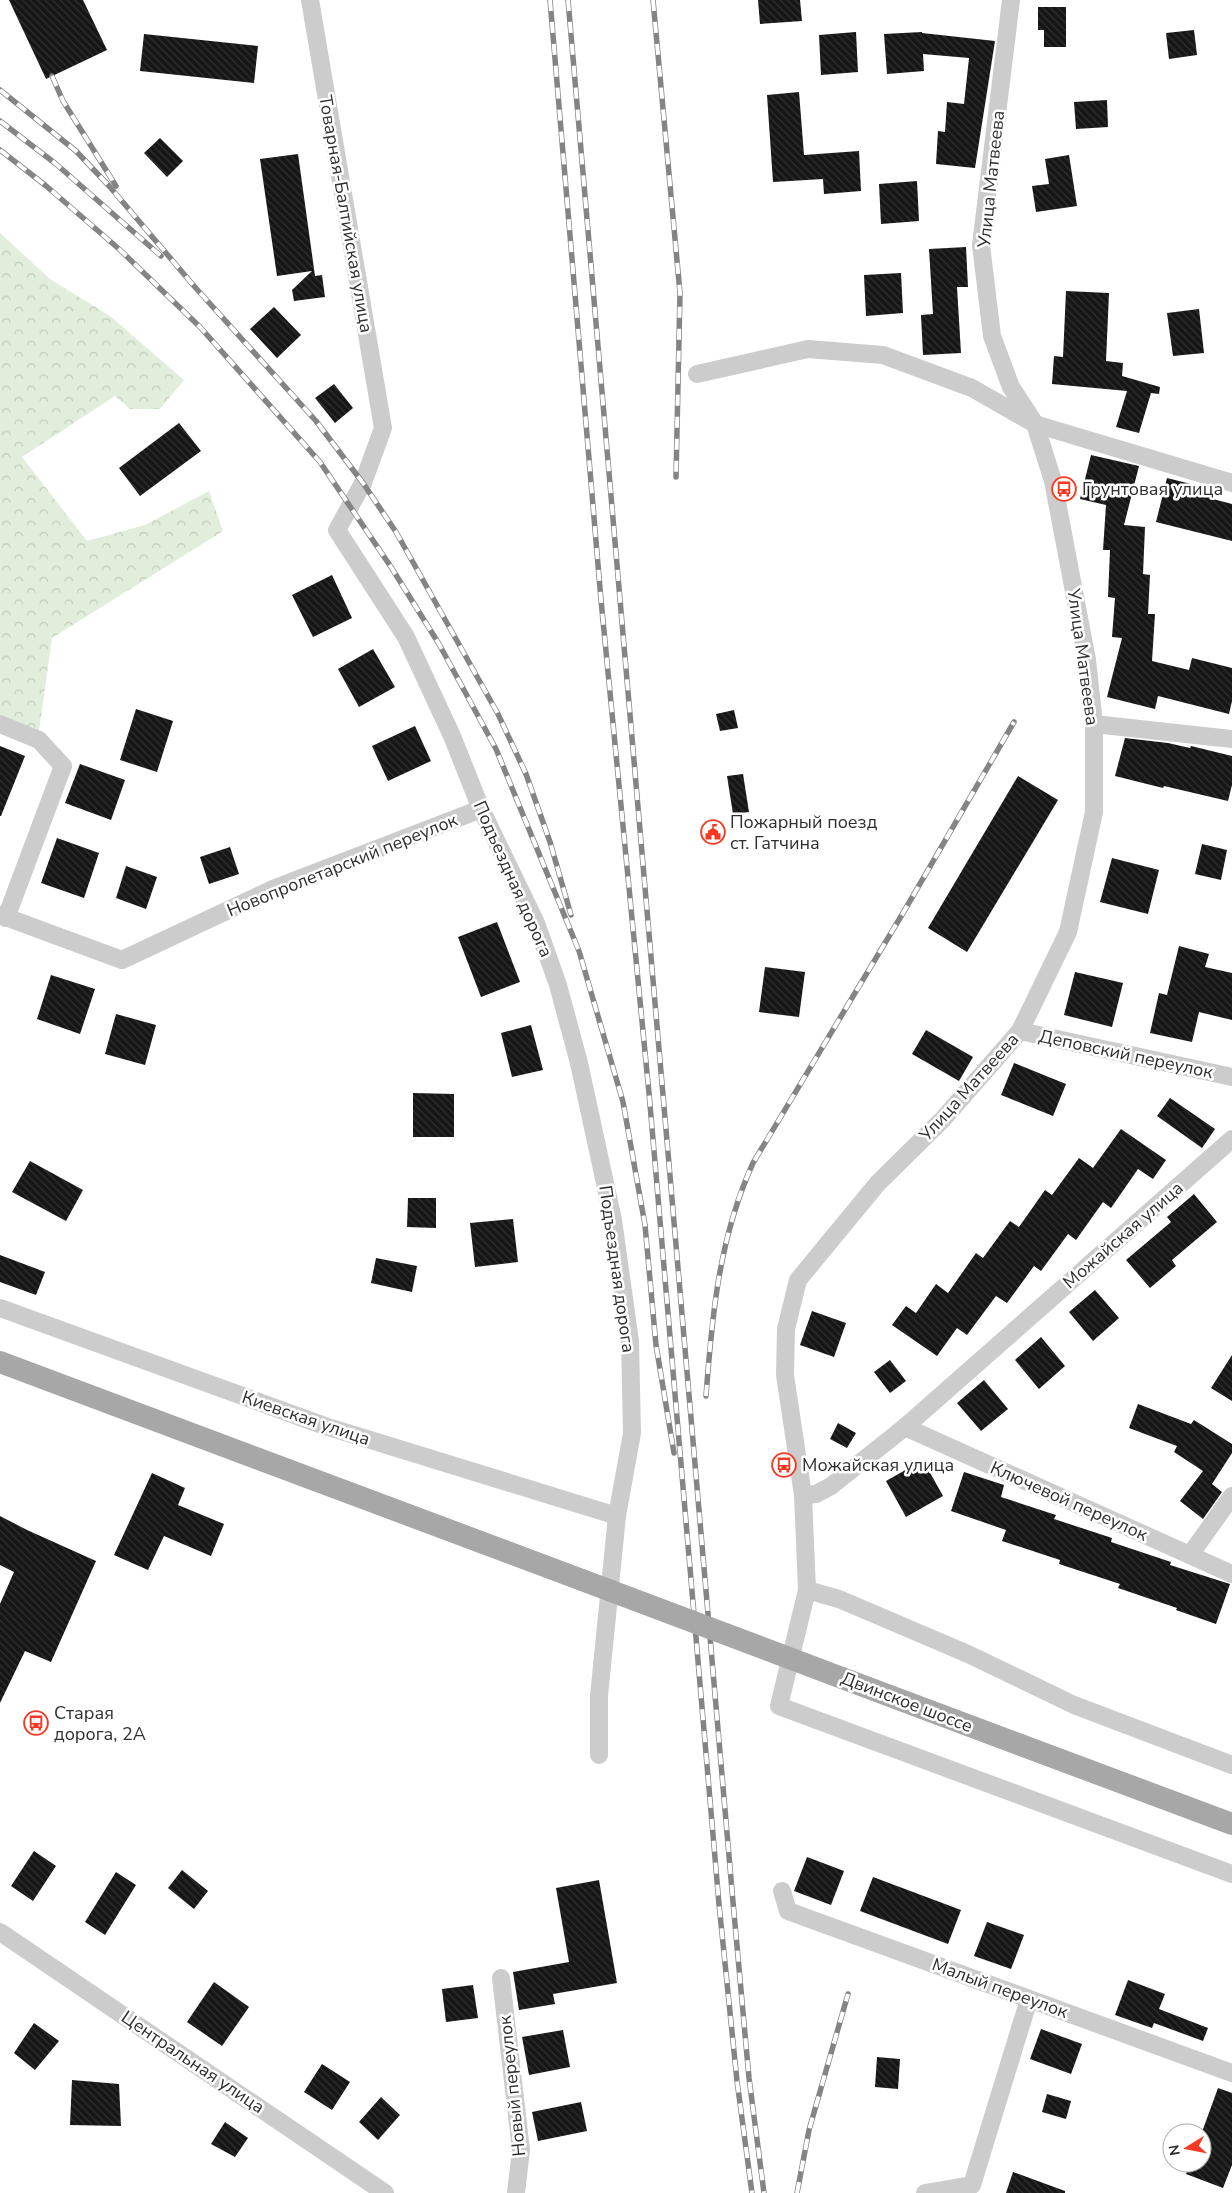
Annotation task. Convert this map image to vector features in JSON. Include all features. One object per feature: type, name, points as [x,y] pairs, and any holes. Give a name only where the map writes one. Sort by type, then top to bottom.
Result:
[{"type":"main road","name":"Двинское шоссе","points":[[0,1362],[1232,1824]]},
{"type":"street","name":"Товарная-Балтийская улица","points":[[310,0],[383,428]]},
{"type":"street","name":"Улица Матвеева","points":[[807,1590],[803,1495],[785,1375],[786,1329],[798,1280],[878,1183],[943,1120],[1020,1031],[1068,932],[1094,812],[1094,724],[1087,660],[1054,481],[1035,424],[1011,387],[992,336],[982,245],[1011,0]]},
{"type":"street","points":[[697,374],[808,349],[884,355],[972,388],[1035,424],[1232,483]]},
{"type":"street","name":"Подъездная дорога","points":[[383,428],[363,483],[337,530],[406,637],[452,736],[481,809],[536,924],[558,985],[580,1063],[613,1220],[630,1341],[632,1433],[617,1516],[599,1696],[599,1755]]},
{"type":"street","points":[[0,724],[39,740],[63,766],[3,916]]},
{"type":"street","points":[[1094,724],[1232,739]]},
{"type":"street","name":"Новопролетарский переулок","points":[[3,916],[122,960],[273,889],[481,809]]},
{"type":"street","name":"Деповский переулок","points":[[1020,1031],[1232,1077]]},
{"type":"street","name":"Можайская улица","points":[[803,1495],[816,1494],[831,1486],[905,1427],[1232,1139]]},
{"type":"street","name":"Киевская улица","points":[[0,1308],[324,1426],[617,1516]]},
{"type":"street","name":"Ключевой переулок","points":[[905,1427],[1232,1574]]},
{"type":"street","points":[[1190,1556],[1232,1496]]},
{"type":"street","points":[[1232,1765],[1074,1705],[968,1654],[839,1599],[807,1590],[779,1706],[1232,1874]]},
{"type":"street","name":"Малый переулок","points":[[782,1891],[788,1911],[1232,2073]]},
{"type":"street","name":"Центральная улица","points":[[0,1932],[386,2193]]},
{"type":"street","name":"Новый переулок","points":[[501,1978],[521,2150],[516,2193]]},
{"type":"street","points":[[925,2193],[972,2185],[1029,1999]]},
{"type":"green space","points":[[0,233],[50,279],[110,316],[184,380],[160,409],[130,409],[115,396],[22,457],[87,541],[145,525],[209,491],[223,531],[52,638],[39,731],[0,715]]},
{"type":"building","points":[[9,0],[83,0],[107,50],[46,79]]},
{"type":"building","points":[[758,0],[800,0],[802,21],[760,24]]},
{"type":"building","points":[[1038,7],[1066,7],[1066,47],[1044,47],[1044,30],[1038,30]]},
{"type":"building","points":[[1194,30],[1197,55],[1169,59],[1166,33]]},
{"type":"building","points":[[856,32],[858,72],[821,75],[819,35]]},
{"type":"building","points":[[922,32],[995,41],[975,168],[936,164],[938,131],[945,132],[947,102],[964,104],[969,58],[923,54],[924,71],[887,74],[884,34]]},
{"type":"building","points":[[144,34],[258,46],[254,83],[140,71]]},
{"type":"building","points":[[799,92],[804,155],[859,151],[861,191],[824,194],[823,179],[773,182],[767,95]]},
{"type":"building","points":[[1107,100],[1108,127],[1076,129],[1074,102]]},
{"type":"building","points":[[160,138],[183,161],[167,177],[144,153]]},
{"type":"building","points":[[298,154],[315,276],[322,275],[325,297],[294,301],[292,290],[312,271],[277,276],[260,159]]},
{"type":"building","points":[[1069,155],[1077,206],[1036,212],[1032,186],[1049,184],[1045,159]]},
{"type":"building","points":[[917,181],[919,221],[881,224],[879,184]]},
{"type":"building","points":[[966,247],[968,287],[957,287],[961,353],[923,355],[921,315],[933,314],[929,249]]},
{"type":"building","points":[[901,273],[903,313],[866,316],[864,275]]},
{"type":"building","points":[[1066,291],[1109,293],[1106,361],[1123,363],[1122,376],[1160,387],[1159,394],[1151,393],[1139,433],[1116,427],[1127,391],[1052,384],[1054,356],[1063,357]]},
{"type":"building","points":[[274,307],[301,335],[277,358],[250,329]]},
{"type":"building","points":[[1199,309],[1204,353],[1173,356],[1167,313]]},
{"type":"building","points":[[334,384],[353,408],[335,423],[315,398]]},
{"type":"building","points":[[179,423],[201,451],[140,496],[119,468]]},
{"type":"building","points":[[1091,455],[1139,466],[1124,525],[1145,527],[1143,574],[1150,575],[1148,614],[1155,614],[1152,661],[1189,670],[1192,658],[1232,668],[1232,701],[1229,714],[1158,696],[1155,709],[1107,697],[1122,638],[1112,637],[1115,598],[1108,597],[1110,550],[1103,550],[1106,505],[1080,499]]},
{"type":"building","points":[[1167,478],[1215,490],[1213,499],[1232,504],[1232,541],[1156,522]]},
{"type":"building","points":[[332,575],[352,618],[313,637],[292,595]]},
{"type":"building","points":[[373,649],[395,687],[359,707],[338,669]]},
{"type":"building","points":[[136,709],[173,721],[157,772],[120,760]]},
{"type":"building","points":[[734,710],[738,728],[720,731],[716,714]]},
{"type":"building","points":[[415,726],[431,761],[388,781],[372,746]]},
{"type":"building","points":[[1125,738],[1168,743],[1190,748],[1191,746],[1232,756],[1232,785],[1228,801],[1115,776]]},
{"type":"building","points":[[0,746],[25,756],[1,816],[0,816]]},
{"type":"building","points":[[80,764],[125,780],[111,820],[65,803]]},
{"type":"building","points":[[743,774],[749,812],[733,814],[727,776]]},
{"type":"building","points":[[1018,776],[1058,800],[967,952],[928,928]]},
{"type":"building","points":[[57,838],[99,853],[84,898],[41,883]]},
{"type":"building","points":[[1202,844],[1227,850],[1221,880],[1195,874]]},
{"type":"building","points":[[230,847],[239,874],[209,884],[200,857]]},
{"type":"building","points":[[1112,858],[1159,870],[1148,914],[1100,902]]},
{"type":"building","points":[[126,866],[157,877],[146,909],[116,898]]},
{"type":"building","points":[[497,922],[520,982],[481,997],[458,937]]},
{"type":"building","points":[[1179,946],[1209,954],[1205,967],[1232,973],[1232,1020],[1199,1012],[1192,1042],[1150,1033],[1159,993],[1167,995]]},
{"type":"building","points":[[765,967],[805,972],[799,1017],[759,1012]]},
{"type":"building","points":[[1075,972],[1123,983],[1112,1027],[1064,1015]]},
{"type":"building","points":[[51,975],[95,989],[80,1034],[37,1019]]},
{"type":"building","points":[[116,1014],[156,1025],[145,1065],[105,1054]]},
{"type":"building","points":[[531,1025],[543,1070],[512,1077],[501,1033]]},
{"type":"building","points":[[926,1030],[973,1057],[959,1081],[912,1054]]},
{"type":"building","points":[[1014,1063],[1066,1084],[1053,1116],[1001,1095]]},
{"type":"building","points":[[413,1093],[454,1094],[454,1137],[413,1137]]},
{"type":"building","points":[[1170,1098],[1215,1129],[1202,1148],[1157,1116]]},
{"type":"building","points":[[1121,1129],[1166,1160],[1153,1179],[1138,1169],[1111,1208],[1103,1202],[1076,1240],[1068,1234],[1041,1271],[1034,1266],[1007,1303],[996,1296],[967,1335],[957,1328],[937,1356],[892,1325],[906,1306],[916,1313],[936,1284],[948,1293],[976,1253],[983,1258],[1010,1221],[1019,1227],[1045,1190],[1052,1195],[1079,1158],[1093,1168]]},
{"type":"building","points":[[30,1161],[83,1190],[66,1221],[12,1192]]},
{"type":"building","points":[[1194,1194],[1217,1222],[1172,1260],[1176,1266],[1150,1288],[1126,1260],[1171,1222],[1167,1217]]},
{"type":"building","points":[[408,1198],[436,1198],[436,1228],[407,1227]]},
{"type":"building","points":[[513,1219],[518,1262],[475,1267],[470,1223]]},
{"type":"building","points":[[0,1255],[45,1272],[36,1295],[0,1282]]},
{"type":"building","points":[[376,1258],[417,1266],[412,1292],[371,1283]]},
{"type":"building","points":[[1095,1290],[1119,1318],[1093,1341],[1069,1312]]},
{"type":"building","points":[[812,1311],[846,1323],[834,1357],[800,1345]]},
{"type":"building","points":[[1041,1337],[1065,1366],[1039,1389],[1015,1360]]},
{"type":"building","points":[[1232,1355],[1232,1401],[1211,1388]]},
{"type":"building","points":[[890,1360],[906,1381],[890,1393],[874,1372]]},
{"type":"building","points":[[984,1380],[1008,1409],[981,1431],[957,1403]]},
{"type":"building","points":[[1138,1404],[1191,1424],[1194,1420],[1232,1444],[1232,1453],[1212,1484],[1222,1492],[1203,1519],[1180,1501],[1203,1471],[1174,1452],[1177,1446],[1129,1428]]},
{"type":"building","points":[[838,1423],[856,1433],[847,1448],[830,1439]]},
{"type":"building","points":[[923,1460],[943,1496],[906,1517],[886,1481]]},
{"type":"building","points":[[964,1472],[1004,1485],[1001,1497],[1056,1515],[1054,1519],[1112,1538],[1111,1542],[1171,1562],[1170,1565],[1230,1584],[1216,1624],[1176,1610],[1177,1608],[1118,1588],[1120,1584],[1059,1564],[1060,1560],[1002,1541],[1006,1530],[951,1511]]},
{"type":"building","points":[[152,1473],[185,1488],[178,1505],[224,1524],[211,1556],[164,1536],[148,1570],[114,1555]]},
{"type":"building","points":[[0,1516],[96,1561],[51,1662],[25,1651],[0,1703],[0,1604],[14,1572],[0,1565]]},
{"type":"building","points":[[34,1851],[56,1866],[33,1901],[11,1886]]},
{"type":"building","points":[[807,1857],[844,1871],[831,1905],[794,1891]]},
{"type":"building","points":[[182,1870],[208,1891],[194,1909],[168,1888]]},
{"type":"building","points":[[116,1872],[136,1885],[105,1935],[85,1922]]},
{"type":"building","points":[[873,1877],[961,1910],[948,1944],[860,1911]]},
{"type":"building","points":[[599,1880],[617,1983],[553,1994],[555,2004],[519,2010],[513,1972],[569,1962],[556,1888]]},
{"type":"building","points":[[987,1922],[1024,1935],[1011,1969],[974,1956]]},
{"type":"building","points":[[1128,1980],[1165,1994],[1159,2009],[1208,2028],[1203,2041],[1154,2023],[1152,2028],[1115,2015]]},
{"type":"building","points":[[214,1982],[249,2007],[222,2046],[187,2022]]},
{"type":"building","points":[[473,1985],[478,2018],[446,2022],[442,1989]]},
{"type":"building","points":[[34,2023],[59,2041],[35,2070],[14,2053]]},
{"type":"building","points":[[1041,2029],[1082,2044],[1071,2074],[1030,2059]]},
{"type":"building","points":[[563,2030],[570,2067],[529,2075],[522,2037]]},
{"type":"building","points":[[877,2057],[900,2059],[898,2089],[875,2087]]},
{"type":"building","points":[[322,2064],[350,2082],[332,2110],[304,2092]]},
{"type":"building","points":[[72,2080],[119,2084],[121,2126],[70,2125]]},
{"type":"building","points":[[1218,2088],[1232,2093],[1232,2165],[1223,2188],[1186,2174],[1212,2173],[1212,2123],[1205,2123]]},
{"type":"building","points":[[1047,2094],[1071,2101],[1066,2119],[1042,2112]]},
{"type":"building","points":[[381,2097],[400,2115],[378,2140],[359,2122]]},
{"type":"building","points":[[581,2102],[587,2131],[538,2141],[532,2112]]},
{"type":"building","points":[[225,2122],[248,2138],[235,2157],[211,2144]]},
{"type":"building","points":[[1013,2172],[1065,2191],[1065,2193],[1006,2193]]},
{"type":"railway","points":[[550,0],[601,600],[649,1093],[719,1904],[737,2081],[752,2193]]},
{"type":"railway","points":[[568,0],[733,1902],[749,2078],[764,2193]]},
{"type":"railway","points":[[653,0],[680,293],[676,477]]},
{"type":"railway","points":[[52,76],[63,101],[116,186]]},
{"type":"railway","points":[[0,90],[76,151],[110,187],[194,286],[316,421],[363,483],[396,532],[498,714],[526,774],[550,842],[571,915]]},
{"type":"railway","points":[[0,121],[56,164],[161,256]]},
{"type":"railway","points":[[0,150],[45,185],[119,249],[200,327],[320,462],[391,567],[439,644],[496,749],[579,951],[623,1102],[645,1225],[656,1345],[674,1453]]},
{"type":"railway","points":[[706,1396],[711,1336],[719,1277],[732,1220],[741,1191],[753,1163],[903,913],[1014,722]]},
{"type":"railway","points":[[797,2193],[809,2130],[848,1994]]},
{"type":"place","name":"Грунтовая улица","points":[[1064,489]]},
{"type":"place","name":"Пожарный поезд ст. Гатчина","points":[[713,832]]},
{"type":"place","name":"Можайская улица","points":[[784,1465]]},
{"type":"place","name":"Старая дорога, 2А","points":[[36,1723]]}]
